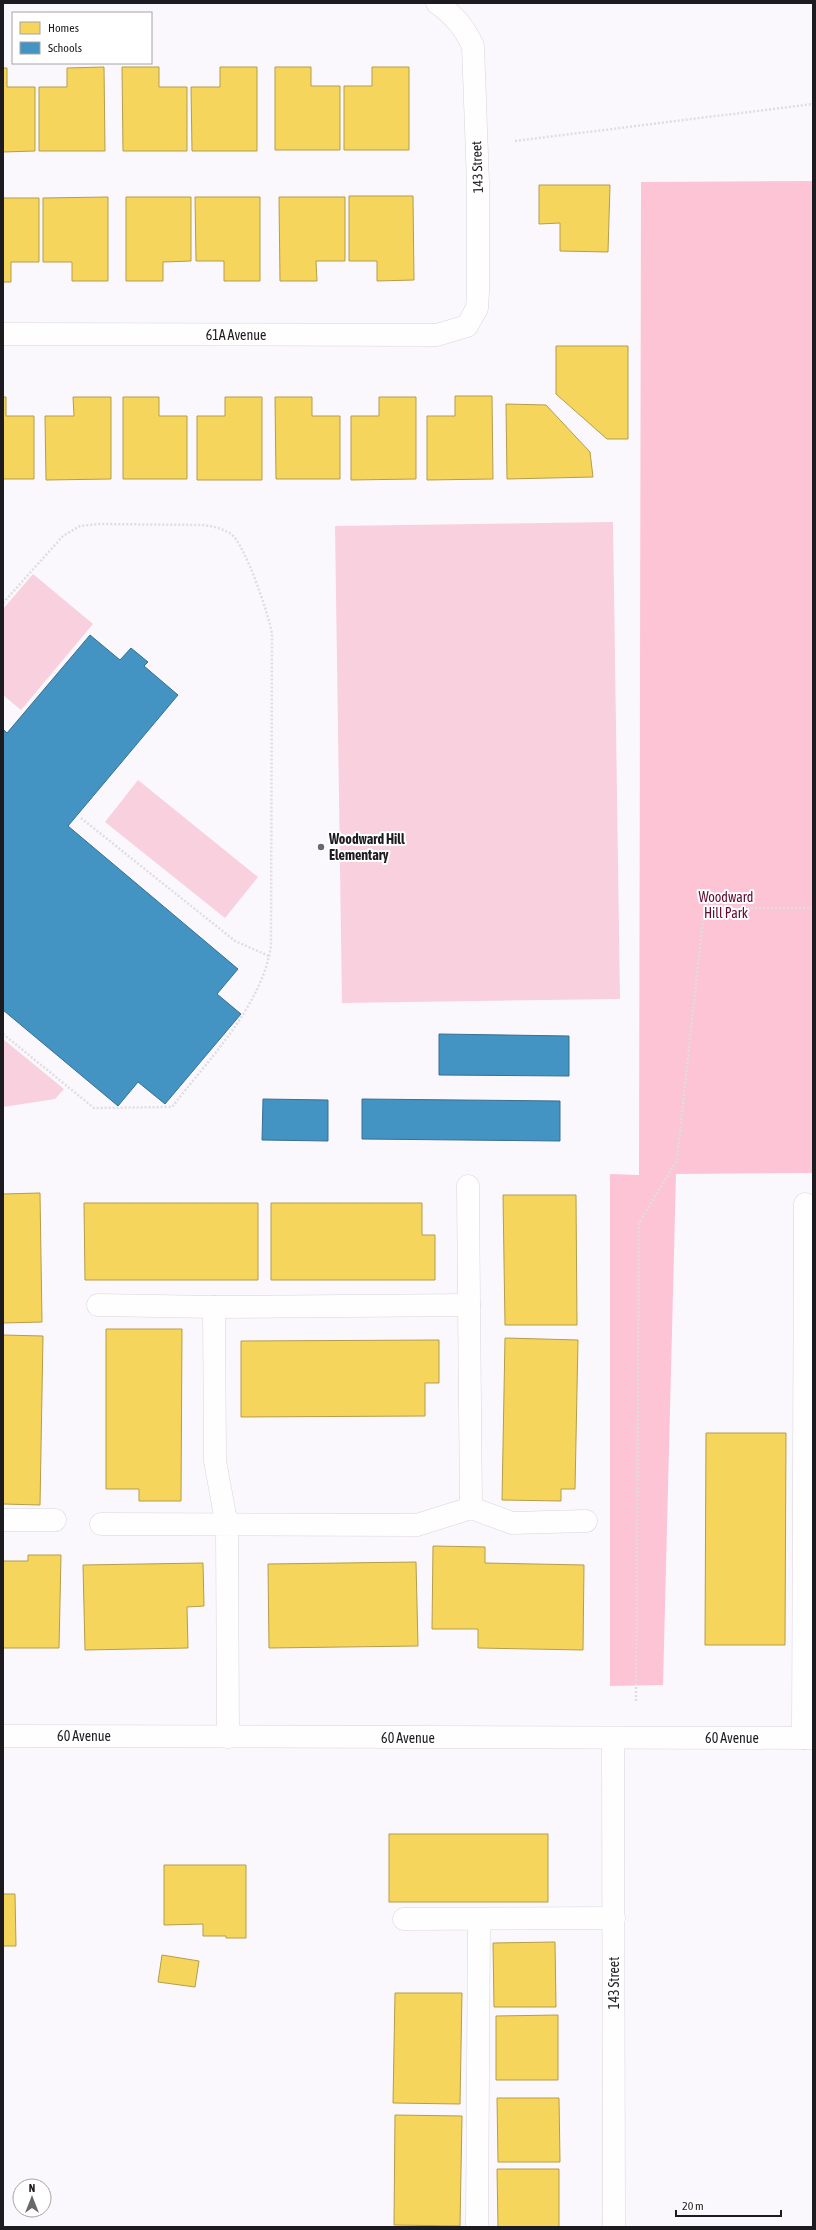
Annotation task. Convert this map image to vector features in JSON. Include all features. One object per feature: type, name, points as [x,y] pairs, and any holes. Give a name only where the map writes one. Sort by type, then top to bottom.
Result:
[{"type":"street","name":"143 Street","points":[[444,8],[463,27],[473,46],[478,183],[478,291],[476,308],[467,326]]},
{"type":"street","name":"61A Avenue","points":[[3,334],[437,335],[467,326]]},
{"type":"street","points":[[468,1186],[471,1508]]},
{"type":"street","points":[[805,1204],[808,1738]]},
{"type":"street","points":[[98,1305],[214,1307],[469,1305]]},
{"type":"street","points":[[214,1307],[215,1461],[227,1526],[228,1737]]},
{"type":"street","points":[[101,1524],[227,1526],[417,1525],[471,1508],[512,1523],[586,1521]]},
{"type":"street","points":[[3,1520],[55,1520]]},
{"type":"street","name":"60 Avenue","points":[[3,1736],[808,1738]]},
{"type":"street","name":"143 Street","points":[[613,1738],[614,2227]]},
{"type":"street","points":[[404,1919],[614,1918]]},
{"type":"street","points":[[477,2224],[479,1919]]},
{"type":"path","points":[[515,141],[813,104]]},
{"type":"path","points":[[3,603],[63,536],[80,526],[98,524],[202,525],[222,530],[237,540],[268,617],[272,634],[269,956],[246,1010],[172,1107],[94,1108],[3,1034]]},
{"type":"path","points":[[81,818],[235,941],[269,956]]},
{"type":"path","points":[[636,1701],[639,1223],[676,1160],[702,919],[706,911],[713,908],[813,908]]},
{"type":"shaded area","points":[[613,522],[620,999],[342,1003],[335,526]]},
{"type":"shaded area","points":[[33,574],[93,624],[21,710],[3,695],[3,609]]},
{"type":"shaded area","points":[[138,780],[258,877],[225,918],[105,822]]},
{"type":"shaded area","points":[[3,1039],[64,1089],[55,1099],[3,1107]]},
{"type":"green space","name":"Woodward Hill Park","points":[[813,181],[813,1173],[676,1174],[663,1685],[610,1686],[610,1174],[639,1175],[641,182]]},
{"type":"building: Homes","points":[[104,67],[105,151],[39,151],[39,87],[67,87],[67,68]]},
{"type":"building: Homes","points":[[122,67],[159,67],[159,87],[187,87],[187,151],[123,151]]},
{"type":"building: Homes","points":[[220,67],[257,67],[257,151],[192,151],[191,87],[220,87]]},
{"type":"building: Homes","points":[[275,67],[311,67],[311,86],[340,86],[340,150],[275,150]]},
{"type":"building: Homes","points":[[372,67],[409,67],[409,150],[344,150],[344,86],[372,86]]},
{"type":"building: Homes","points":[[3,68],[7,68],[7,87],[35,87],[35,151],[3,152]]},
{"type":"building: Homes","points":[[539,185],[610,185],[608,252],[560,251],[560,223],[539,224]]},
{"type":"building: Homes","points":[[349,196],[413,196],[414,280],[377,281],[377,261],[349,261]]},
{"type":"building: Homes","points":[[108,197],[108,281],[72,281],[72,262],[43,262],[43,198]]},
{"type":"building: Homes","points":[[126,197],[191,197],[191,261],[163,262],[163,281],[126,281]]},
{"type":"building: Homes","points":[[195,197],[260,197],[260,281],[224,281],[224,261],[196,261]]},
{"type":"building: Homes","points":[[279,197],[345,197],[345,261],[316,261],[317,281],[280,281]]},
{"type":"building: Homes","points":[[3,198],[39,198],[39,262],[11,262],[11,282],[3,282]]},
{"type":"building: Homes","points":[[556,346],[628,346],[628,439],[607,439],[556,394]]},
{"type":"building: Homes","points":[[455,396],[492,396],[493,479],[427,480],[427,416],[455,416]]},
{"type":"building: Homes","points":[[3,397],[6,397],[6,416],[34,416],[34,479],[3,479]]},
{"type":"building: Homes","points":[[73,397],[111,397],[111,479],[46,480],[45,416],[74,416]]},
{"type":"building: Homes","points":[[123,397],[159,397],[159,416],[187,416],[187,479],[123,479]]},
{"type":"building: Homes","points":[[225,397],[262,397],[262,480],[197,480],[197,416],[225,416]]},
{"type":"building: Homes","points":[[275,397],[312,397],[312,416],[340,416],[340,479],[276,479]]},
{"type":"building: Homes","points":[[379,397],[416,397],[416,479],[351,480],[351,416],[379,416]]},
{"type":"building: Homes","points":[[506,404],[546,405],[590,452],[593,477],[507,479]]},
{"type":"building: Homes","points":[[40,1193],[42,1322],[3,1323],[3,1194]]},
{"type":"building: Homes","points":[[503,1195],[576,1195],[577,1325],[505,1325]]},
{"type":"building: Homes","points":[[84,1203],[258,1203],[258,1280],[85,1280]]},
{"type":"building: Homes","points":[[271,1203],[422,1203],[422,1235],[435,1235],[435,1280],[271,1280]]},
{"type":"building: Homes","points":[[106,1329],[182,1329],[181,1501],[139,1501],[139,1489],[106,1489]]},
{"type":"building: Homes","points":[[3,1335],[43,1336],[40,1505],[3,1504]]},
{"type":"building: Homes","points":[[505,1338],[578,1340],[575,1489],[561,1489],[561,1501],[502,1500]]},
{"type":"building: Homes","points":[[439,1340],[439,1383],[425,1383],[425,1416],[241,1417],[241,1341]]},
{"type":"building: Homes","points":[[706,1433],[786,1433],[785,1645],[705,1645]]},
{"type":"building: Homes","points":[[433,1546],[485,1547],[485,1563],[584,1565],[583,1650],[478,1648],[478,1629],[432,1629]]},
{"type":"building: Homes","points":[[28,1555],[61,1555],[59,1648],[3,1648],[3,1561],[28,1561]]},
{"type":"building: Homes","points":[[416,1562],[418,1646],[269,1648],[268,1564]]},
{"type":"building: Homes","points":[[203,1563],[204,1606],[187,1607],[188,1648],[85,1650],[83,1565]]},
{"type":"building: Homes","points":[[389,1834],[548,1834],[548,1902],[389,1902]]},
{"type":"building: Homes","points":[[164,1865],[246,1865],[246,1938],[203,1936],[203,1924],[164,1925]]},
{"type":"building: Homes","points":[[3,1894],[15,1894],[16,1946],[3,1946]]},
{"type":"building: Homes","points":[[555,1942],[556,2007],[494,2007],[493,1943]]},
{"type":"building: Homes","points":[[162,1955],[199,1961],[195,1987],[158,1982]]},
{"type":"building: Homes","points":[[395,1993],[462,1993],[460,2104],[393,2103]]},
{"type":"building: Homes","points":[[558,2015],[558,2080],[496,2080],[496,2016]]},
{"type":"building: Homes","points":[[497,2098],[559,2098],[560,2162],[498,2162]]},
{"type":"building: Homes","points":[[395,2115],[462,2116],[460,2226],[394,2225]]},
{"type":"building: Homes","points":[[497,2169],[559,2169],[559,2227],[498,2227]]},
{"type":"building: Schools","points":[[90,635],[120,660],[131,648],[148,662],[144,666],[178,695],[68,826],[238,969],[217,994],[241,1014],[165,1104],[138,1082],[118,1106],[3,1010],[3,729],[7,733]]},
{"type":"building: Schools","points":[[439,1034],[569,1036],[569,1076],[439,1075]]},
{"type":"building: Schools","points":[[263,1099],[328,1100],[328,1141],[262,1140]]},
{"type":"building: Schools","points":[[362,1099],[560,1101],[560,1141],[362,1139]]},
{"type":"place","name":"Woodward Hill Elementary","points":[[321,847]]}]
